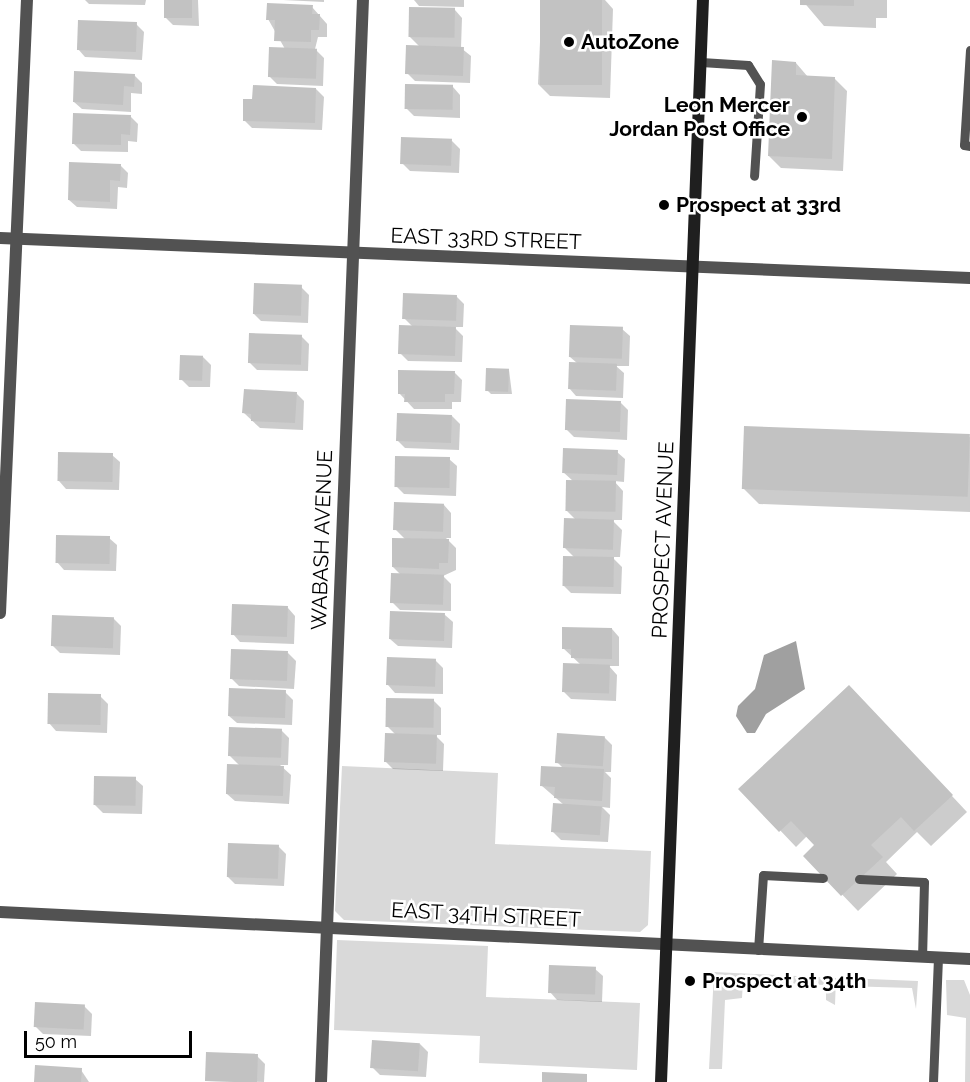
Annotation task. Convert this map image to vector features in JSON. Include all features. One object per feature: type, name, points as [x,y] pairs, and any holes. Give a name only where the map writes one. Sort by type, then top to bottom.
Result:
[{"type":"main road","name":"PROSPECT AVENUE","points":[[661,1082],[703,0]]},
{"type":"street","points":[[0,613],[27,0]]},
{"type":"street","name":"WABASH AVENUE","points":[[321,1082],[363,0]]},
{"type":"street","name":"EAST 33RD STREET","points":[[0,238],[970,278]]},
{"type":"street","name":"EAST 34TH STREET","points":[[0,912],[970,959]]},
{"type":"lane","points":[[970,50],[964,145],[970,146]]},
{"type":"lane","points":[[701,62],[748,65],[760,84],[754,176]]},
{"type":"lane","points":[[758,950],[763,875],[823,878]]},
{"type":"lane","points":[[859,879],[924,882],[922,957]]},
{"type":"lane","points":[[933,1082],[938,958]]},
{"type":"shaded area","points":[[796,641],[805,689],[766,714],[755,733],[747,733],[736,716],[738,706],[755,689],[764,655]]},
{"type":"shaded area","points":[[342,766],[498,773],[495,844],[651,851],[648,925],[640,932],[344,920],[335,911]]},
{"type":"shaded area","points":[[337,940],[488,946],[486,997],[640,1003],[637,1070],[479,1063],[480,1036],[334,1030]]},
{"type":"shaded area","points":[[714,972],[836,978],[835,1005],[826,1000],[826,985],[743,981],[742,998],[725,1000],[722,1069],[709,1069]]},
{"type":"shaded area","points":[[844,978],[918,981],[916,1009],[912,988],[844,986]]},
{"type":"shaded area","points":[[946,980],[964,980],[970,995],[970,1082],[965,1082],[966,1018],[947,1015]]},
{"type":"building","points":[[164,0],[192,0],[192,18],[164,18]]},
{"type":"building","name":"AutoZone","points":[[540,0],[602,0],[602,85],[540,85]]},
{"type":"building","points":[[800,0],[854,0],[854,6],[800,5]]},
{"type":"building","points":[[267,3],[313,5],[312,14],[320,14],[319,30],[311,30],[311,42],[274,41],[275,20],[266,20]]},
{"type":"building","points":[[409,7],[455,8],[454,38],[408,37]]},
{"type":"building","points":[[78,20],[137,22],[136,52],[77,50]]},
{"type":"building","points":[[406,45],[464,47],[463,76],[405,74]]},
{"type":"building","points":[[269,47],[317,49],[316,79],[268,77]]},
{"type":"building","name":"Leon Mercer Jordan Post Office","points":[[772,60],[796,62],[796,75],[835,77],[832,159],[768,156]]},
{"type":"building","points":[[74,71],[135,74],[134,87],[124,86],[123,105],[73,102]]},
{"type":"building","points":[[405,84],[453,85],[453,110],[405,109]]},
{"type":"building","points":[[253,85],[316,88],[315,123],[243,121],[243,99],[252,99]]},
{"type":"building","points":[[73,113],[131,115],[130,135],[121,134],[121,145],[72,144]]},
{"type":"building","points":[[401,137],[452,139],[451,166],[400,164]]},
{"type":"building","points":[[69,162],[121,164],[120,181],[110,180],[110,202],[68,200]]},
{"type":"building","points":[[254,283],[302,285],[301,316],[253,314]]},
{"type":"building","points":[[403,293],[457,295],[456,321],[402,319]]},
{"type":"building","points":[[399,325],[456,327],[455,356],[398,354]]},
{"type":"building","points":[[570,325],[623,327],[622,359],[569,357]]},
{"type":"building","points":[[249,333],[302,335],[301,365],[248,363]]},
{"type":"building","points":[[180,355],[203,356],[202,381],[179,380]]},
{"type":"building","points":[[569,362],[617,364],[616,391],[568,389]]},
{"type":"building","points":[[486,368],[509,369],[508,392],[485,391]]},
{"type":"building","points":[[398,370],[455,371],[454,394],[445,394],[445,402],[404,402],[405,394],[398,394]]},
{"type":"building","points":[[244,389],[297,392],[295,423],[251,421],[251,414],[242,413]]},
{"type":"building","points":[[566,399],[621,401],[620,432],[565,430]]},
{"type":"building","points":[[397,413],[452,415],[451,443],[396,441]]},
{"type":"building","points":[[744,426],[970,434],[968,497],[742,489]]},
{"type":"building","points":[[563,448],[618,450],[617,475],[562,473]]},
{"type":"building","points":[[58,452],[113,453],[112,482],[57,481]]},
{"type":"building","points":[[395,456],[450,457],[449,488],[394,487]]},
{"type":"building","points":[[566,480],[616,481],[615,512],[565,511]]},
{"type":"building","points":[[394,502],[444,504],[443,532],[393,530]]},
{"type":"building","points":[[564,518],[614,520],[613,550],[563,548]]},
{"type":"building","points":[[56,535],[110,536],[110,564],[56,563]]},
{"type":"building","points":[[392,538],[449,539],[448,563],[439,563],[439,569],[392,567]]},
{"type":"building","points":[[563,556],[614,557],[613,587],[562,586]]},
{"type":"building","points":[[391,573],[444,575],[443,605],[390,603]]},
{"type":"building","points":[[232,604],[288,606],[287,637],[231,635]]},
{"type":"building","points":[[390,611],[445,613],[444,641],[389,639]]},
{"type":"building","points":[[52,615],[114,617],[113,648],[51,646]]},
{"type":"building","points":[[562,627],[612,628],[612,659],[571,658],[571,649],[562,649]]},
{"type":"building","points":[[231,649],[288,651],[287,681],[230,679]]},
{"type":"building","points":[[387,657],[436,659],[435,687],[386,685]]},
{"type":"building","points":[[563,663],[610,665],[609,694],[562,692]]},
{"type":"building","points":[[849,685],[953,795],[914,831],[901,817],[871,845],[883,857],[841,896],[803,856],[814,845],[791,821],[779,832],[738,789]]},
{"type":"building","points":[[229,688],[286,690],[285,718],[228,716]]},
{"type":"building","points":[[48,693],[101,694],[100,725],[47,724]]},
{"type":"building","points":[[386,698],[434,699],[433,728],[385,727]]},
{"type":"building","points":[[229,727],[282,729],[281,758],[228,756]]},
{"type":"building","points":[[385,733],[437,735],[436,764],[384,762]]},
{"type":"building","points":[[557,733],[605,736],[603,766],[555,763]]},
{"type":"building","points":[[227,764],[284,766],[283,796],[226,794]]},
{"type":"building","points":[[541,766],[604,769],[602,801],[554,798],[555,787],[540,786]]},
{"type":"building","points":[[94,776],[136,777],[135,806],[93,805]]},
{"type":"building","points":[[553,803],[602,806],[600,835],[551,832]]},
{"type":"building","points":[[228,843],[279,845],[278,879],[227,877]]},
{"type":"building","points":[[549,965],[596,967],[595,995],[548,993]]},
{"type":"building","points":[[35,1002],[85,1005],[84,1030],[34,1027]]},
{"type":"building","points":[[372,1040],[420,1043],[418,1071],[370,1068]]},
{"type":"building","points":[[206,1052],[258,1054],[257,1082],[205,1081]]},
{"type":"building","points":[[35,1065],[82,1068],[81,1082],[34,1082]]},
{"type":"building","points":[[542,1072],[587,1074],[587,1082],[542,1082]]},
{"type":"place","name":"AutoZone","points":[[569,42]]},
{"type":"place","name":"Leon Mercer Jordan Post Office","points":[[802,117]]},
{"type":"place","name":"Prospect at 33rd","points":[[664,205]]},
{"type":"place","name":"Prospect at 34th","points":[[690,981]]}]
